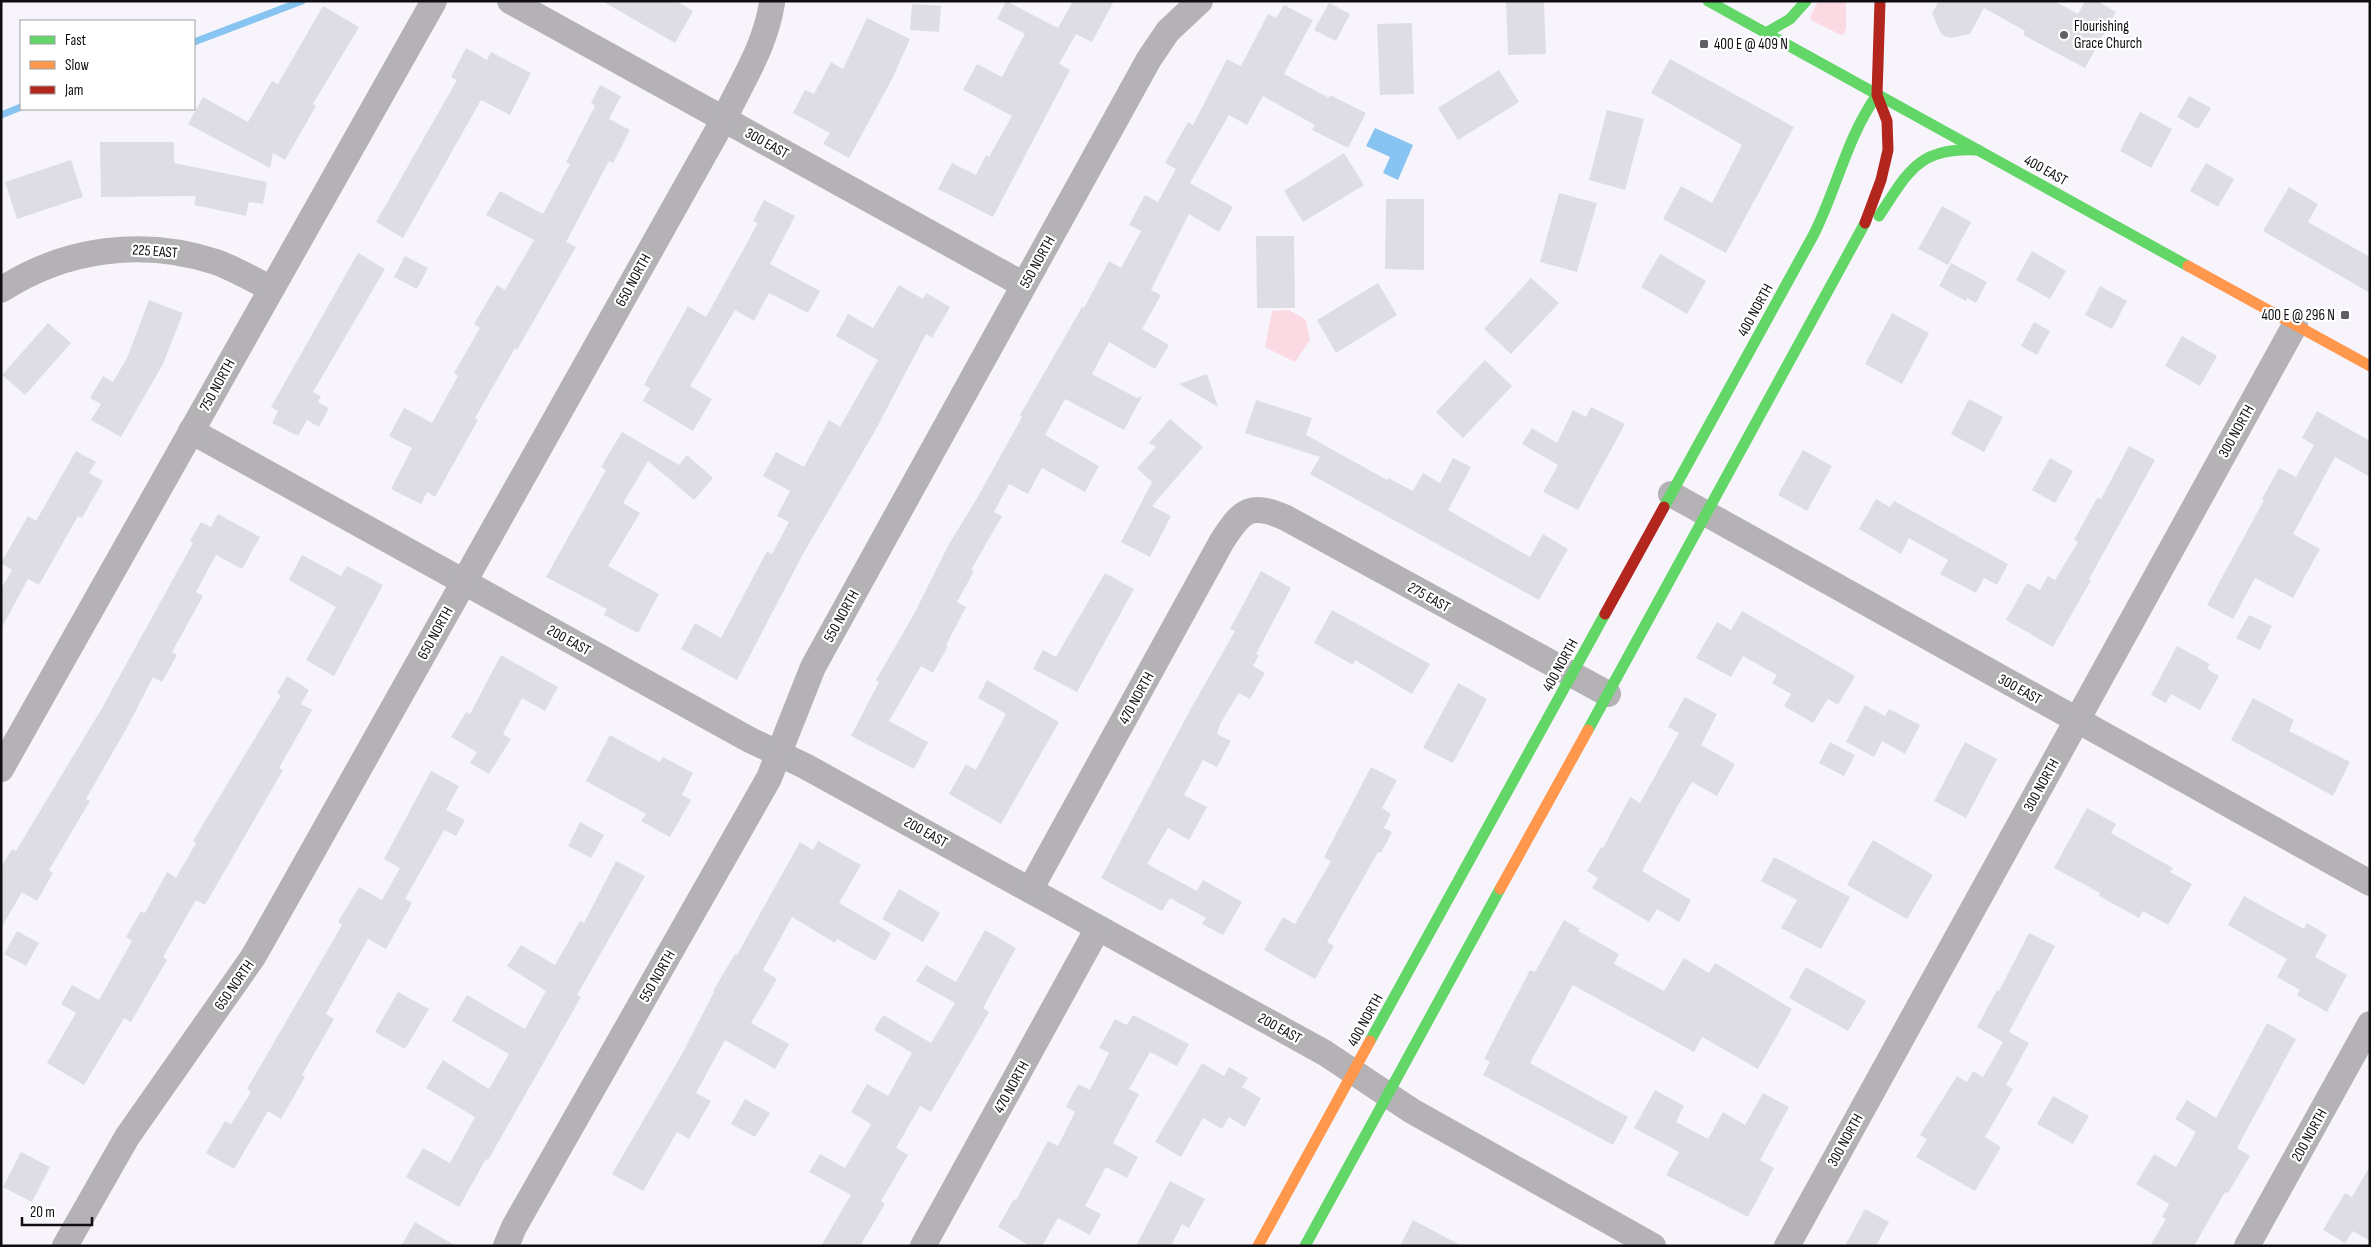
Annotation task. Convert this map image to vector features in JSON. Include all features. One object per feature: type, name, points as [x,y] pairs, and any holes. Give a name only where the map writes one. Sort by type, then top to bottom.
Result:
[{"type":"main road","name":"400 EAST","points":[[1708,1],[2370,366]]},
{"type":"main road","points":[[1766,33],[1790,19],[1806,1]]},
{"type":"main road","points":[[1305,1246],[1850,254],[1871,209],[1888,150],[1887,121],[1877,94],[1880,1]]},
{"type":"main road","name":"400 NORTH","points":[[1258,1246],[1814,234],[1836,184],[1853,131],[1863,112],[1877,94]]},
{"type":"main road","points":[[1850,254],[1876,221],[1912,168],[1935,153],[1949,150],[1979,151]]},
{"type":"street","name":"750 NORTH","points":[[1,769],[434,1]]},
{"type":"street","name":"300 EAST","points":[[510,1],[1024,285]]},
{"type":"street","name":"550 NORTH","points":[[506,1246],[514,1227],[765,786],[780,754],[799,699],[813,667],[1157,45],[1168,31],[1200,1]]},
{"type":"street","name":"650 NORTH","points":[[65,1246],[134,1126],[253,957],[724,119],[768,28],[772,3]]},
{"type":"street","name":"225 EAST","points":[[1,290],[34,271],[57,262],[100,252],[133,248],[160,249],[217,263],[271,289]]},
{"type":"street","name":"300 NORTH","points":[[1787,1246],[2295,325]]},
{"type":"street","name":"200 EAST","points":[[192,431],[750,740],[780,754],[1030,890],[1325,1053],[1421,1116],[1653,1246]]},
{"type":"street","name":"300 EAST","points":[[1671,494],[2370,883]]},
{"type":"street","name":"275 EAST","points":[[1248,511],[1260,509],[1286,518],[1608,694]]},
{"type":"street","name":"470 NORTH","points":[[1030,890],[1222,541],[1238,520],[1248,511]]},
{"type":"street","name":"470 NORTH","points":[[923,1246],[1098,928]]},
{"type":"street","name":"200 NORTH","points":[[2248,1246],[2370,1024]]},
{"type":"shaded area","points":[[1818,1],[1846,1],[1846,28],[1844,34],[1841,35],[1811,20],[1810,17]]},
{"type":"shaded area","points":[[1289,310],[1306,320],[1310,340],[1295,362],[1265,347],[1272,311]]},
{"type":"water","points":[[1375,128],[1413,145],[1398,180],[1383,173],[1390,157],[1366,146]]},
{"type":"building","points":[[602,1],[676,1],[693,11],[675,43]]},
{"type":"building","points":[[1006,1],[1058,28],[1073,1],[1114,1],[1092,42],[1076,34],[1059,64],[1070,70],[993,217],[938,189],[952,163],[976,175],[986,155],[989,157],[1012,116],[963,90],[977,64],[1002,77],[1025,34],[997,19]]},
{"type":"building","points":[[1506,1],[1544,1],[1546,54],[1508,55]]},
{"type":"building","name":"Flourishing Grace Church","points":[[1939,1],[2054,1],[2078,14],[2085,1],[2097,1],[2116,12],[2085,68],[2023,35],[2025,31],[1984,8],[1970,34],[1950,38],[1944,36],[1940,32],[1932,13]]},
{"type":"building","points":[[1329,3],[1350,14],[1336,41],[1314,30]]},
{"type":"building","points":[[912,4],[941,6],[939,32],[910,30]]},
{"type":"building","points":[[1284,5],[1313,20],[1284,74],[1329,98],[1330,95],[1366,113],[1348,148],[1312,130],[1315,125],[1263,96],[1247,125],[1229,115],[1190,183],[1233,207],[1219,232],[1189,214],[1151,290],[1161,295],[1142,329],[1169,345],[1155,369],[1109,342],[1092,374],[1137,398],[1142,396],[1124,430],[1065,399],[1045,435],[1099,466],[1085,492],[1042,468],[1028,494],[1009,484],[994,512],[1002,516],[971,570],[974,571],[957,602],[966,607],[946,645],[948,646],[933,673],[921,666],[889,721],[928,742],[914,769],[851,736],[879,682],[876,680],[914,614],[949,544],[976,500],[1022,417],[1020,415],[1082,307],[1084,308],[1109,261],[1121,268],[1141,231],[1129,225],[1145,195],[1158,202],[1176,169],[1165,163],[1188,122],[1193,125],[1227,59],[1241,66],[1268,14],[1276,18]]},
{"type":"building","points":[[323,6],[359,27],[313,104],[316,106],[285,160],[273,153],[270,168],[188,124],[203,97],[248,122],[272,81],[278,84]]},
{"type":"building","points":[[867,18],[910,39],[892,79],[849,158],[823,144],[830,133],[793,113],[805,90],[814,94],[831,62],[843,69]]},
{"type":"building","points":[[1412,23],[1414,94],[1380,95],[1377,24]]},
{"type":"building","points":[[466,48],[487,60],[491,52],[531,73],[510,115],[481,100],[403,238],[376,222],[457,80],[451,77]]},
{"type":"building","points":[[1670,59],[1794,127],[1726,253],[1663,219],[1681,186],[1712,203],[1742,145],[1651,93]]},
{"type":"building","points":[[1499,70],[1519,102],[1458,140],[1438,108]]},
{"type":"building","points":[[600,85],[621,96],[609,119],[630,130],[613,163],[609,161],[566,242],[576,247],[517,350],[515,348],[475,418],[478,420],[435,497],[427,492],[421,504],[391,489],[412,448],[389,436],[404,408],[432,423],[458,376],[454,373],[480,328],[474,324],[497,285],[505,290],[534,240],[486,215],[500,191],[543,214],[570,164],[566,162],[595,106],[591,103]]},
{"type":"building","points":[[2189,96],[2211,108],[2198,129],[2177,117]]},
{"type":"building","points":[[1607,110],[1644,119],[1625,190],[1589,180]]},
{"type":"building","points":[[2140,112],[2172,129],[2151,168],[2120,151]]},
{"type":"building","points":[[100,142],[174,142],[174,163],[267,182],[263,204],[249,202],[246,216],[194,205],[196,196],[101,197]]},
{"type":"building","points":[[1344,153],[1364,185],[1303,222],[1284,191]]},
{"type":"building","points":[[71,160],[83,197],[17,219],[5,182]]},
{"type":"building","points":[[2206,163],[2234,179],[2218,207],[2190,191]]},
{"type":"building","points":[[2289,187],[2318,204],[2308,222],[2370,257],[2370,293],[2263,231]]},
{"type":"building","points":[[1559,193],[1597,203],[1577,272],[1540,262]]},
{"type":"building","points":[[1386,199],[1424,199],[1424,270],[1385,269]]},
{"type":"building","points":[[764,200],[795,216],[770,264],[820,291],[808,313],[769,293],[754,321],[735,310],[690,386],[712,399],[693,431],[643,401],[650,388],[644,385],[688,306],[706,317],[758,223],[753,221]]},
{"type":"building","points":[[1942,206],[1971,222],[1948,265],[1918,249]]},
{"type":"building","points":[[1256,236],[1294,236],[1295,308],[1257,308]]},
{"type":"building","points":[[2032,251],[2066,271],[2050,299],[2016,280]]},
{"type":"building","points":[[358,253],[385,269],[313,392],[321,396],[318,402],[329,408],[319,427],[307,420],[298,436],[272,423],[278,411],[271,407]]},
{"type":"building","points":[[1660,254],[1706,281],[1687,314],[1641,287]]},
{"type":"building","points":[[405,256],[428,268],[417,289],[394,277]]},
{"type":"building","points":[[1951,263],[1987,282],[1976,303],[1967,298],[1966,301],[1939,286]]},
{"type":"building","points":[[1531,278],[1559,303],[1511,354],[1484,329]]},
{"type":"building","points":[[1378,283],[1397,315],[1336,353],[1317,320]]},
{"type":"building","points":[[899,285],[923,299],[926,293],[950,307],[932,338],[926,334],[875,431],[803,554],[737,680],[681,649],[695,623],[721,638],[767,551],[772,554],[789,522],[777,516],[790,491],[763,476],[776,452],[804,467],[829,420],[840,427],[878,360],[836,336],[848,314],[873,328]]},
{"type":"building","points":[[2100,286],[2127,301],[2112,329],[2085,315]]},
{"type":"building","points":[[149,300],[183,313],[163,364],[121,437],[91,420],[101,404],[90,398],[103,376],[113,382],[127,358]]},
{"type":"building","points":[[1892,313],[1929,333],[1902,384],[1865,364]]},
{"type":"building","points":[[2034,322],[2050,331],[2037,355],[2021,346]]},
{"type":"building","points":[[48,323],[71,343],[25,395],[2,375]]},
{"type":"building","points":[[2182,336],[2217,356],[2200,386],[2165,366]]},
{"type":"building","points":[[1485,360],[1512,386],[1463,438],[1436,412]]},
{"type":"building","points":[[1207,374],[1218,407],[1179,384]]},
{"type":"building","points":[[1969,399],[2003,417],[1984,452],[1951,434]]},
{"type":"building","points":[[1256,400],[1312,418],[1306,435],[1387,480],[1388,478],[1413,491],[1423,473],[1440,483],[1453,458],[1471,467],[1448,510],[1530,557],[1543,534],[1568,549],[1539,600],[1310,474],[1320,457],[1245,433]]},
{"type":"building","points":[[1591,407],[1625,424],[1578,510],[1543,492],[1558,465],[1522,444],[1532,428],[1557,443],[1573,410],[1586,417]]},
{"type":"building","points":[[2317,411],[2370,441],[2370,477],[2335,457],[2293,534],[2320,549],[2293,598],[2255,578],[2233,619],[2207,605],[2264,500],[2262,499],[2279,468],[2296,477],[2314,445],[2302,438]]},
{"type":"building","points":[[1170,419],[1203,447],[1152,506],[1171,516],[1150,557],[1121,542],[1152,482],[1137,468],[1156,447],[1149,443]]},
{"type":"building","points":[[622,432],[679,465],[687,455],[713,478],[694,500],[648,461],[623,503],[640,513],[608,566],[659,594],[638,633],[604,615],[607,609],[546,577],[606,470],[601,467]]},
{"type":"building","points":[[2129,446],[2155,460],[2053,647],[2006,620],[2027,583],[2040,590],[2048,576],[2055,580],[2078,542],[2074,540],[2097,498],[2101,499]]},
{"type":"building","points":[[1803,450],[1832,466],[1807,511],[1778,495]]},
{"type":"building","points":[[76,451],[96,462],[89,473],[103,481],[82,518],[78,516],[39,585],[28,579],[1,629],[1,589],[12,570],[1,563],[28,516],[36,521]]},
{"type":"building","points":[[2050,458],[2073,471],[2055,503],[2032,490]]},
{"type":"building","points":[[1876,499],[1890,507],[1894,501],[2008,564],[1997,585],[1984,578],[1976,593],[1940,574],[1948,560],[1909,538],[1901,554],[1859,529]]},
{"type":"building","points":[[218,514],[260,537],[242,569],[216,555],[196,592],[203,596],[172,652],[177,655],[162,682],[153,677],[129,724],[86,799],[90,801],[49,870],[53,873],[37,901],[22,892],[1,928],[1,867],[12,849],[16,851],[102,708],[193,543],[190,541],[201,522],[211,527]]},
{"type":"building","points":[[302,555],[341,576],[347,566],[383,585],[334,676],[306,660],[336,607],[289,580]]},
{"type":"building","points":[[1261,571],[1291,588],[1256,654],[1259,655],[1253,666],[1265,673],[1250,699],[1239,693],[1220,724],[1217,734],[1231,741],[1217,767],[1203,760],[1184,795],[1207,807],[1189,840],[1168,828],[1147,864],[1197,891],[1203,880],[1242,902],[1223,935],[1202,924],[1206,918],[1170,898],[1162,911],[1101,878],[1189,712],[1235,631],[1230,629]]},
{"type":"building","points":[[1105,573],[1134,589],[1077,692],[1033,669],[1043,650],[1056,657]]},
{"type":"building","points":[[1332,610],[1430,664],[1412,694],[1355,660],[1353,665],[1314,643]]},
{"type":"building","points":[[1742,611],[1855,676],[1838,705],[1828,699],[1813,723],[1784,706],[1791,694],[1772,683],[1777,675],[1743,656],[1731,677],[1696,658],[1717,622],[1731,630]]},
{"type":"building","points":[[2249,615],[2272,626],[2260,650],[2236,638]]},
{"type":"building","points":[[2177,646],[2210,664],[2207,669],[2219,676],[2200,710],[2171,694],[2166,703],[2151,695]]},
{"type":"building","points":[[501,655],[558,687],[545,711],[522,698],[503,734],[511,739],[489,774],[470,763],[477,752],[451,737],[466,712],[470,714]]},
{"type":"building","points":[[287,676],[309,690],[301,704],[312,710],[279,768],[283,770],[205,905],[196,900],[163,957],[167,960],[131,1022],[124,1018],[84,1085],[47,1063],[76,1013],[61,1004],[72,985],[99,1000],[132,941],[126,937],[141,911],[145,913],[167,872],[176,878],[196,843],[193,841],[281,695],[277,693]]},
{"type":"building","points":[[987,680],[1059,722],[1001,824],[949,794],[966,764],[976,770],[1006,714],[978,698]]},
{"type":"building","points":[[1458,683],[1487,699],[1453,763],[1423,748]]},
{"type":"building","points":[[1685,697],[1717,714],[1701,745],[1735,764],[1717,796],[1692,782],[1642,871],[1691,900],[1679,922],[1657,909],[1649,922],[1592,888],[1598,878],[1587,871],[1601,847],[1603,848],[1630,797],[1640,803],[1679,733],[1668,727]]},
{"type":"building","points":[[2253,698],[2294,720],[2289,731],[2350,762],[2333,796],[2231,740]]},
{"type":"building","points":[[1865,705],[1885,716],[1889,709],[1920,725],[1905,754],[1882,741],[1874,757],[1846,742]]},
{"type":"building","points":[[610,735],[660,762],[663,757],[693,773],[682,795],[691,800],[670,837],[641,821],[646,814],[586,781]]},
{"type":"building","points":[[1830,742],[1855,755],[1844,776],[1819,763]]},
{"type":"building","points":[[1965,742],[1997,759],[1966,818],[1934,801]]},
{"type":"building","points":[[1371,767],[1397,780],[1382,808],[1391,814],[1384,828],[1392,832],[1381,853],[1378,852],[1327,942],[1334,946],[1315,979],[1264,950],[1283,917],[1295,924],[1331,861],[1324,857]]},
{"type":"building","points":[[431,771],[459,786],[446,810],[465,820],[456,836],[444,830],[405,899],[412,903],[386,949],[368,939],[326,1014],[334,1019],[302,1075],[305,1077],[281,1119],[268,1111],[234,1169],[206,1153],[225,1121],[231,1124],[251,1092],[247,1089],[342,925],[338,922],[359,887],[382,900],[400,868],[384,859]]},
{"type":"building","points":[[2087,808],[2116,824],[2111,833],[2173,868],[2170,872],[2192,884],[2168,925],[2143,911],[2139,918],[2099,896],[2100,893],[2054,868]]},
{"type":"building","points":[[580,822],[604,835],[591,858],[568,846]]},
{"type":"building","points":[[1873,840],[1933,875],[1907,919],[1847,885]]},
{"type":"building","points":[[818,841],[861,865],[839,903],[891,933],[875,961],[837,939],[835,943],[792,917],[763,970],[777,979],[751,1023],[789,1044],[775,1069],[725,1040],[696,1093],[711,1101],[689,1139],[677,1132],[643,1191],[612,1174],[682,1054],[713,991],[735,954],[737,955],[800,842],[813,850]]},
{"type":"building","points":[[1774,857],[1850,897],[1821,949],[1781,928],[1797,900],[1761,881]]},
{"type":"building","points":[[616,861],[645,876],[577,995],[581,997],[459,1207],[406,1177],[423,1148],[450,1163],[475,1117],[426,1088],[443,1060],[489,1089],[509,1054],[452,1021],[467,995],[525,1029],[546,991],[507,966],[521,945],[555,965],[580,921],[584,923]]},
{"type":"building","points":[[899,889],[940,913],[923,942],[882,919]]},
{"type":"building","points":[[2244,896],[2304,929],[2307,923],[2327,935],[2315,957],[2347,975],[2327,1012],[2297,995],[2300,990],[2277,977],[2287,959],[2228,925]]},
{"type":"building","points":[[1564,920],[1580,929],[1578,931],[1619,954],[1614,964],[1664,991],[1684,958],[1709,973],[1715,963],[1792,1009],[1758,1069],[1702,1037],[1694,1052],[1573,985],[1530,1063],[1628,1117],[1613,1145],[1483,1075],[1490,1062],[1484,1059],[1530,970],[1535,972]]},
{"type":"building","points":[[985,930],[1016,948],[983,1008],[989,1012],[931,1112],[920,1106],[896,1148],[908,1155],[881,1201],[885,1204],[860,1246],[821,1246],[851,1195],[809,1172],[820,1154],[845,1168],[871,1124],[851,1112],[867,1084],[888,1096],[912,1053],[874,1030],[883,1015],[931,1043],[955,1003],[916,981],[926,965],[956,982]]},
{"type":"building","points":[[17,931],[39,943],[26,966],[4,954]]},
{"type":"building","points":[[2029,933],[2055,946],[2009,1032],[2029,1043],[2006,1085],[2013,1089],[1985,1137],[2001,1147],[1975,1191],[1916,1157],[1927,1139],[1920,1135],[1957,1076],[1967,1082],[1973,1071],[1983,1077],[2003,1042],[1977,1027],[1997,990],[1999,991]]},
{"type":"building","points":[[1806,967],[1866,1001],[1848,1031],[1789,998]]},
{"type":"building","points":[[398,992],[429,1009],[405,1049],[375,1032]]},
{"type":"building","points":[[1133,1015],[1189,1044],[1177,1066],[1150,1052],[1129,1089],[1139,1094],[1113,1143],[1138,1157],[1127,1178],[1106,1167],[1085,1206],[1101,1214],[1090,1235],[1058,1218],[1042,1246],[1030,1246],[998,1227],[1014,1199],[1016,1200],[1048,1141],[1058,1146],[1075,1112],[1066,1107],[1078,1084],[1090,1090],[1109,1053],[1099,1048],[1115,1019],[1127,1025]]},
{"type":"building","points":[[2267,1023],[2296,1039],[2237,1148],[2250,1156],[2228,1193],[2225,1192],[2194,1246],[2150,1246],[2166,1219],[2162,1217],[2169,1204],[2136,1184],[2154,1154],[2176,1167],[2196,1132],[2175,1119],[2187,1100],[2216,1118]]},
{"type":"building","points":[[1202,1063],[1224,1076],[1229,1067],[1248,1078],[1242,1087],[1261,1098],[1245,1127],[1229,1117],[1222,1129],[1203,1118],[1181,1157],[1155,1142]]},
{"type":"building","points":[[1655,1090],[1684,1106],[1676,1122],[1708,1139],[1723,1112],[1745,1125],[1763,1093],[1789,1107],[1760,1160],[1774,1168],[1748,1217],[1666,1175],[1679,1152],[1634,1128]]},
{"type":"building","points":[[2053,1096],[2089,1116],[2073,1144],[2037,1124]]},
{"type":"building","points":[[745,1099],[770,1113],[755,1137],[731,1124]]},
{"type":"building","points":[[21,1152],[50,1167],[32,1202],[3,1187]]},
{"type":"building","points":[[2370,1166],[2370,1241],[2353,1231],[2345,1243],[2323,1230],[2345,1193],[2352,1197]]},
{"type":"building","points":[[1170,1181],[1205,1199],[1189,1228],[1182,1224],[1171,1246],[1136,1246]]},
{"type":"building","points":[[1865,1209],[1889,1222],[1876,1246],[1845,1246]]},
{"type":"building","points":[[1413,1220],[1462,1246],[1400,1246]]},
{"type":"building","points":[[415,1222],[456,1246],[401,1246]]},
{"type":"waterway","points":[[195,42],[302,1]]},
{"type":"waterway","points":[[1,115],[20,107]]},
{"type":"traffic: fast","points":[[1708,1],[2188,266]]},
{"type":"traffic: fast","points":[[1766,33],[1790,19],[1806,1]]},
{"type":"traffic: fast","points":[[1664,507],[1814,234],[1850,145],[1877,95]]},
{"type":"traffic: fast","points":[[1879,216],[1899,186],[1917,165],[1941,153],[1958,150],[1978,150]]},
{"type":"traffic: fast","points":[[1588,730],[1865,223]]},
{"type":"traffic: fast","points":[[1370,1041],[1605,614]]},
{"type":"traffic: fast","points":[[1305,1246],[1500,889]]},
{"type":"traffic: slow","points":[[2188,266],[2370,366]]},
{"type":"traffic: slow","points":[[1500,889],[1588,730]]},
{"type":"traffic: slow","points":[[1258,1246],[1370,1041]]},
{"type":"traffic: jam","points":[[1865,223],[1881,180],[1888,150],[1887,121],[1877,95],[1880,1]]},
{"type":"traffic: jam","points":[[1605,614],[1664,507]]},
{"type":"place","name":"Flourishing Grace Church","points":[[2064,35]]},
{"type":"place","name":"400 E @ 409 N","points":[[1704,44]]},
{"type":"place","name":"400 E @ 296 N","points":[[2345,315]]}]
